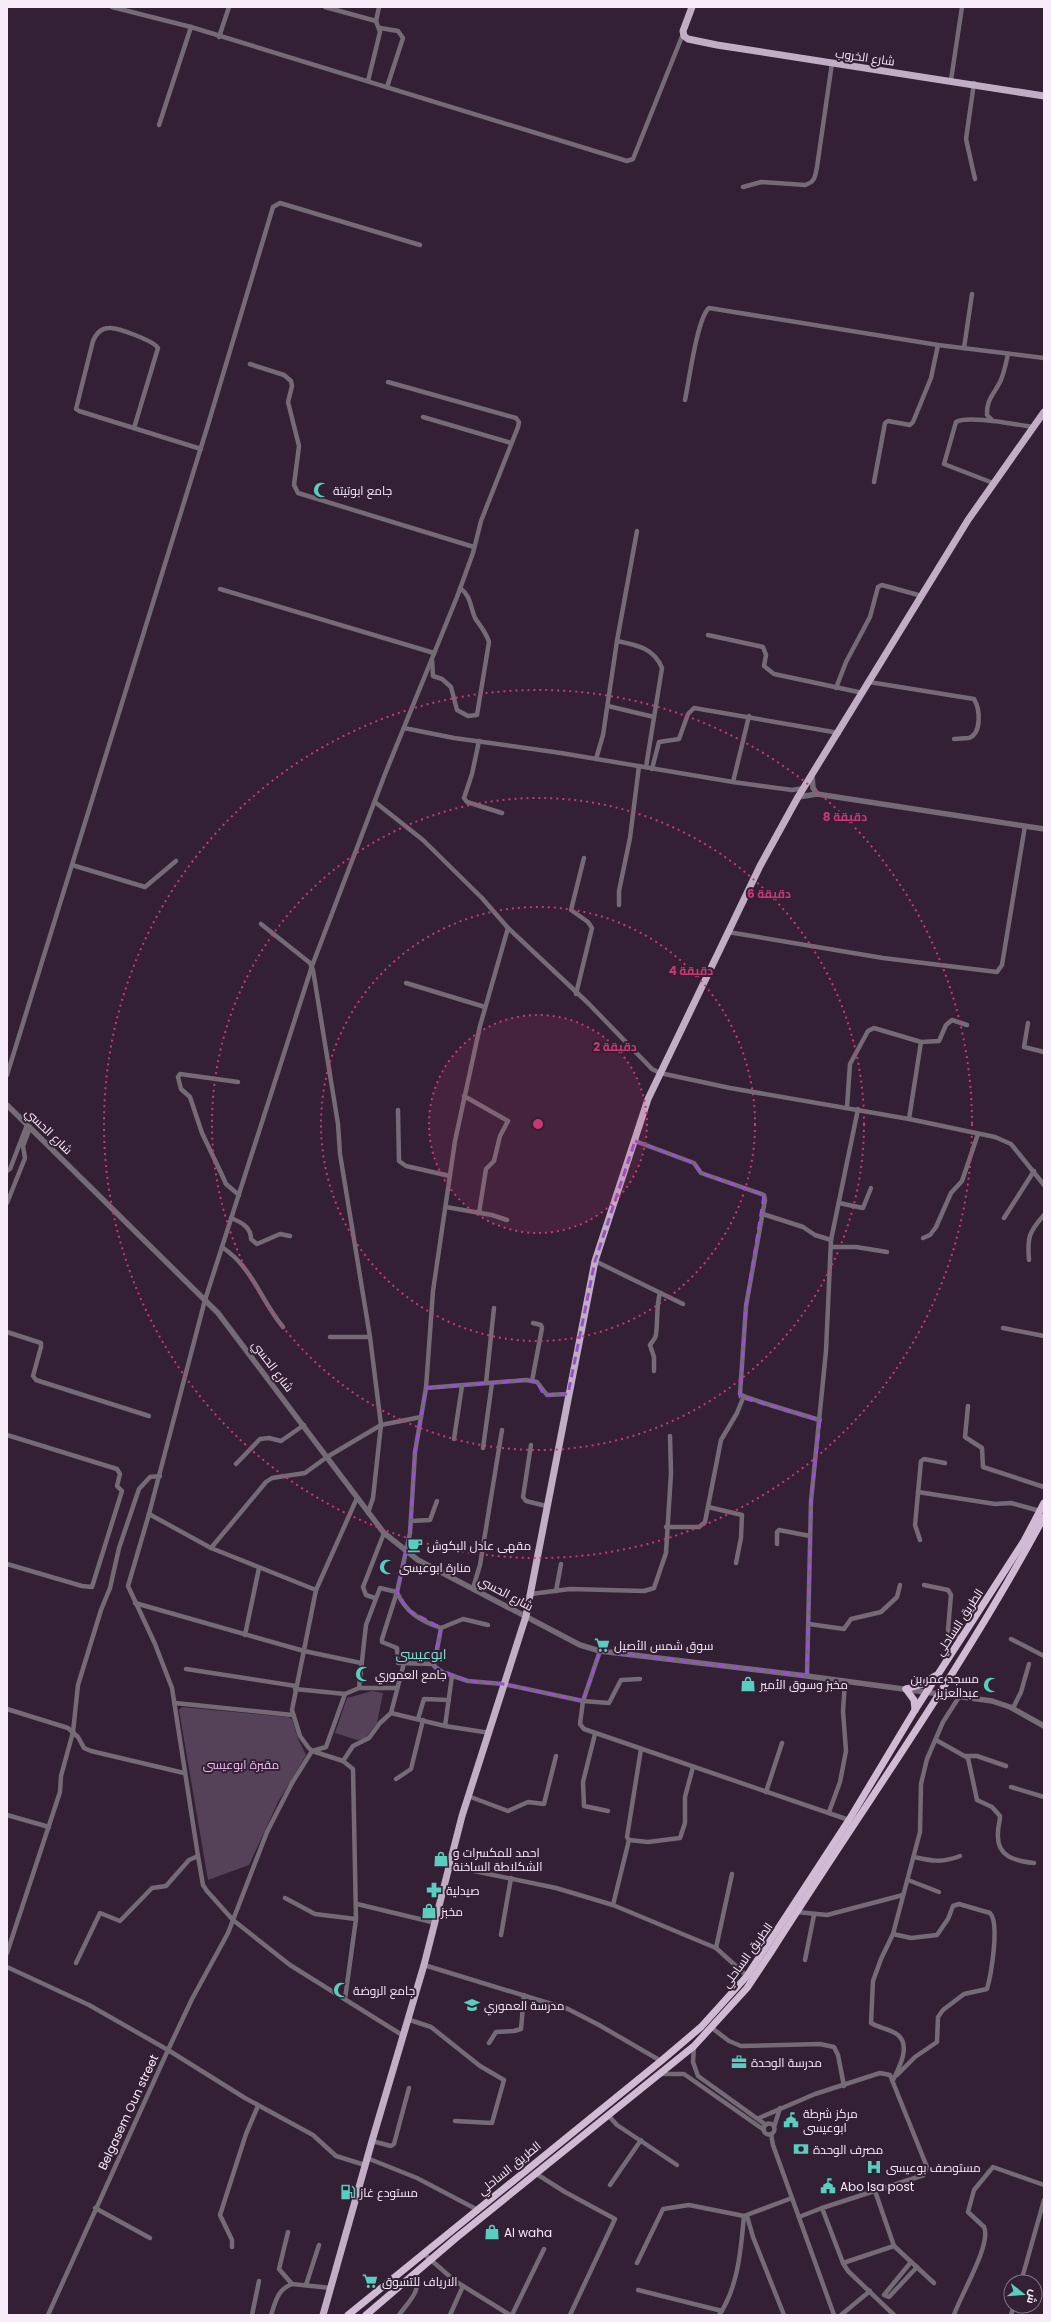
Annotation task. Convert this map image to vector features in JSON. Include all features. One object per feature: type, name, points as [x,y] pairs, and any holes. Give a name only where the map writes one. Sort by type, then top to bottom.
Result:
[{"type":"highway","name":"الطريق الساحلي","points":[[366,2315],[429,2260],[535,2173],[662,2074],[712,2028],[747,1988],[938,1694],[1001,1594],[1042,1514],[1044,1503]]},
{"type":"highway","name":"الطريق الساحلي","points":[[348,2315],[476,2209],[661,2061],[701,2027],[741,1986],[849,1820],[915,1710],[1042,1514]]},
{"type":"highway","points":[[915,1710],[914,1700],[906,1689],[923,1684],[938,1674]]},
{"type":"main road","points":[[683,35],[692,7]]},
{"type":"main road","name":"شارع الخروب","points":[[683,35],[717,45],[974,83],[1044,96]]},
{"type":"main road","points":[[331,2315],[324,2312],[366,2161],[436,1923],[468,1796],[490,1733],[502,1684],[526,1616],[546,1506],[595,1261],[635,1141],[640,1121],[660,1073],[760,866],[798,797],[839,733],[922,596],[994,483],[1044,412]]},
{"type":"street","points":[[112,7],[191,28],[622,160],[630,161],[633,159],[683,35]]},
{"type":"street","points":[[219,37],[229,7]]},
{"type":"street","points":[[325,7],[376,21]]},
{"type":"street","points":[[368,82],[380,28],[376,21],[379,7]]},
{"type":"street","points":[[951,80],[962,7]]},
{"type":"street","points":[[159,125],[191,28]]},
{"type":"street","points":[[380,28],[398,31],[403,38],[387,87]]},
{"type":"street","points":[[743,187],[761,182],[805,185],[811,183],[815,178],[832,63]]},
{"type":"street","points":[[974,83],[966,139],[975,179]]},
{"type":"street","points":[[7,1075],[201,449],[275,204],[280,203],[420,245]]},
{"type":"street","points":[[964,348],[972,294]]},
{"type":"street","points":[[686,400],[695,349],[703,317],[709,308],[938,345],[1044,358]]},
{"type":"street","points":[[134,428],[158,348],[153,343],[129,334],[110,327],[104,328],[93,341],[76,409],[134,428],[201,449]]},
{"type":"street","points":[[874,482],[885,423],[888,421],[910,425],[913,422],[931,378],[938,345]]},
{"type":"street","points":[[992,420],[987,414],[987,406],[991,395],[1000,383],[1008,354]]},
{"type":"street","points":[[250,364],[284,375],[291,381],[292,386],[288,402],[299,446],[294,485],[298,493],[474,547]]},
{"type":"street","points":[[388,382],[516,418],[519,422],[518,427],[481,521],[460,588],[312,966],[205,1300],[160,1476],[128,1586],[158,1650],[175,1703],[184,1772],[198,1856],[207,1891],[233,1920],[290,1965],[402,2035]]},
{"type":"street","points":[[423,418],[511,443]]},
{"type":"street","points":[[994,483],[944,464],[956,422],[992,420],[1008,424],[1034,427]]},
{"type":"street","points":[[596,759],[608,706],[617,641],[637,531]]},
{"type":"street","points":[[836,688],[846,662],[870,617],[878,587],[882,585],[922,596]]},
{"type":"street","points":[[432,658],[433,676],[442,679],[451,687],[457,710],[468,716],[477,715],[489,642],[485,632],[476,618],[468,595],[460,588]]},
{"type":"street","points":[[220,590],[434,653]]},
{"type":"street","points":[[708,634],[763,647],[766,655],[764,666],[774,674],[863,693]]},
{"type":"street","points":[[617,641],[646,648],[661,665],[662,671],[646,768]]},
{"type":"street","points":[[870,682],[974,699],[979,711],[976,732],[969,738],[954,739]]},
{"type":"street","points":[[608,706],[654,717]]},
{"type":"street","points":[[652,768],[657,745],[661,741],[679,739],[688,714],[692,709],[700,708],[749,716],[839,733]]},
{"type":"street","points":[[733,782],[749,716]]},
{"type":"street","points":[[404,728],[421,733],[596,759],[733,782],[792,790],[804,788]]},
{"type":"street","points":[[479,741],[472,774],[464,798],[467,802],[502,813]]},
{"type":"street","points":[[619,905],[619,891],[630,838],[640,766]]},
{"type":"street","points":[[812,776],[813,788],[817,794]]},
{"type":"street","points":[[798,797],[817,794],[1044,828]]},
{"type":"street","points":[[375,802],[422,840],[482,898],[508,928],[652,1069],[660,1073],[730,1088],[858,1109],[995,1137],[1011,1144],[1044,1185]]},
{"type":"street","points":[[728,932],[883,958],[996,972],[1002,965],[1025,826]]},
{"type":"street","points":[[576,994],[592,928],[588,922],[571,910],[584,858]]},
{"type":"street","points":[[72,865],[145,887],[176,861]]},
{"type":"street","points":[[261,924],[312,966],[370,1336],[381,1424],[373,1498],[368,1513]]},
{"type":"street","points":[[433,1664],[404,1663],[397,1661],[397,1648],[382,1641],[397,1592],[411,1521],[415,1452],[426,1388],[434,1291],[450,1176],[464,1096],[485,1007],[508,928]]},
{"type":"street","points":[[406,983],[485,1007]]},
{"type":"street","points":[[846,1107],[850,1064],[870,1028],[921,1042],[939,1042],[946,1025],[952,1020],[967,1025]]},
{"type":"street","points":[[1028,1022],[1024,1047],[1044,1052]]},
{"type":"street","points":[[909,1119],[921,1042]]},
{"type":"street","points":[[238,1082],[180,1074],[178,1077],[181,1089],[190,1097],[202,1133],[225,1181],[239,1195]]},
{"type":"street","points":[[464,1096],[508,1122],[500,1136],[494,1161],[486,1169],[479,1212]]},
{"type":"street","name":"شارع الحسي","points":[[7,1105],[220,1316],[368,1513],[384,1533],[406,1552],[580,1645],[600,1651],[807,1676],[992,1701],[1013,1708],[1044,1726]]},
{"type":"street","points":[[807,1676],[810,1536],[827,1344],[831,1240],[858,1109]]},
{"type":"street","points":[[398,1110],[399,1161],[406,1166],[450,1176]]},
{"type":"street","points":[[7,1172],[10,1169],[28,1126]]},
{"type":"street","points":[[7,1203],[25,1158],[23,1146],[28,1126]]},
{"type":"street","points":[[923,1238],[930,1235],[936,1227],[951,1193],[962,1181],[978,1134]]},
{"type":"street","points":[[635,1141],[694,1163],[701,1173],[762,1194],[765,1200],[744,1322],[744,1357],[739,1390],[743,1398],[737,1413],[721,1440],[705,1522],[699,1527],[666,1526]]},
{"type":"street","points":[[1004,1218],[1034,1171]]},
{"type":"street","points":[[839,1203],[863,1208],[872,1188]]},
{"type":"street","points":[[446,1207],[479,1212],[507,1220]]},
{"type":"street","points":[[763,1214],[803,1227],[815,1235],[831,1240]]},
{"type":"street","points":[[1029,1260],[1029,1236],[1032,1229],[1044,1215]]},
{"type":"street","points":[[231,1218],[241,1222],[251,1234],[251,1239],[257,1244],[280,1234],[290,1236]]},
{"type":"street","points":[[222,1247],[244,1265],[274,1316],[284,1327]]},
{"type":"street","points":[[831,1247],[856,1247],[887,1252]]},
{"type":"street","points":[[595,1261],[683,1304]]},
{"type":"street","points":[[654,1371],[654,1357],[650,1345],[656,1336],[660,1293]]},
{"type":"street","points":[[486,1383],[494,1308]]},
{"type":"street","points":[[532,1380],[542,1328],[541,1325],[533,1322]]},
{"type":"street","points":[[1003,1328],[1044,1336]]},
{"type":"street","points":[[7,1332],[41,1343],[33,1376],[36,1380],[149,1416]]},
{"type":"street","points":[[330,1337],[370,1336]]},
{"type":"street","points":[[426,1388],[532,1380],[537,1382],[548,1395],[568,1394]]},
{"type":"street","points":[[483,1448],[492,1383]]},
{"type":"street","points":[[454,1439],[462,1386]]},
{"type":"street","points":[[743,1398],[766,1403],[820,1420]]},
{"type":"street","points":[[968,1406],[965,1438],[982,1448],[983,1467],[1044,1487]]},
{"type":"street","points":[[211,1548],[266,1482],[272,1478],[305,1472],[381,1424],[421,1417]]},
{"type":"street","points":[[236,1464],[260,1439],[270,1438],[281,1441],[304,1426]]},
{"type":"street","points":[[473,1588],[480,1565],[502,1430]]},
{"type":"street","points":[[7,1435],[117,1469],[120,1474],[117,1486],[122,1492],[92,1587],[82,1586],[7,1564]]},
{"type":"street","points":[[531,1594],[570,1589],[652,1590],[661,1572],[666,1553],[666,1526],[671,1473],[670,1436]]},
{"type":"street","points":[[531,1445],[523,1497],[526,1501],[546,1506]]},
{"type":"street","points":[[920,1540],[915,1525],[921,1461],[924,1459],[945,1463]]},
{"type":"street","points":[[7,1953],[60,1792],[61,1776],[73,1732],[78,1685],[101,1610],[110,1588],[119,1548],[142,1484],[153,1476],[160,1476]]},
{"type":"street","points":[[918,1492],[995,1504],[1011,1503],[1042,1514]]},
{"type":"street","points":[[345,1999],[357,1904],[354,1774],[353,1769],[343,1761],[312,1751],[300,1736],[293,1715],[296,1687],[316,1590],[357,1498]]},
{"type":"street","points":[[411,1521],[430,1520],[437,1501]]},
{"type":"street","points":[[708,1507],[742,1515],[741,1538],[736,1563]]},
{"type":"street","points":[[149,1514],[211,1548],[316,1590]]},
{"type":"street","points":[[777,1544],[777,1532],[779,1530],[810,1536]]},
{"type":"street","points":[[375,1598],[366,1595],[363,1587],[384,1533]]},
{"type":"street","points":[[556,1591],[561,1564]]},
{"type":"street","points":[[245,1635],[259,1568]]},
{"type":"street","points":[[809,1624],[842,1630],[851,1619],[881,1612],[897,1597],[900,1585]]},
{"type":"street","points":[[924,1585],[948,1590],[950,1595],[948,1630],[962,1639]]},
{"type":"street","points":[[359,1688],[366,1625],[380,1588],[397,1592],[408,1610],[419,1618],[441,1628],[463,1619],[488,1625]]},
{"type":"street","points":[[135,1603],[304,1651],[361,1663]]},
{"type":"street","points":[[441,1628],[433,1664],[435,1668],[452,1676],[468,1681],[502,1684],[583,1701],[609,1703],[621,1680],[640,1679]]},
{"type":"street","points":[[1010,1639],[1044,1656]]},
{"type":"street","points":[[600,1651],[583,1701],[580,1726],[595,1734],[849,1820]]},
{"type":"street","points":[[343,1761],[353,1746],[369,1738],[380,1723],[391,1713],[404,1663]]},
{"type":"street","points":[[1013,1708],[1021,1692],[1029,1664]]},
{"type":"street","points":[[186,1669],[345,1694],[359,1688],[397,1688]]},
{"type":"street","points":[[445,1726],[452,1676]]},
{"type":"street","points":[[829,1812],[840,1782],[846,1751],[843,1711],[845,1681]]},
{"type":"street","points":[[312,1751],[326,1747],[345,1694]]},
{"type":"street","points":[[893,2080],[901,2065],[903,2050],[901,2039],[898,2034],[871,2023],[870,2016],[873,1981],[881,1959],[893,1934],[914,1857],[922,1815],[922,1784],[927,1759],[950,1708],[960,1697]]},
{"type":"street","points":[[396,1779],[411,1769],[424,1699],[449,1700]]},
{"type":"street","points":[[175,1703],[293,1715]]},
{"type":"street","points":[[7,1709],[68,1728],[73,1732],[84,1748],[91,1751],[184,1772]]},
{"type":"street","points":[[391,1713],[445,1726],[490,1733]]},
{"type":"street","points":[[595,1734],[583,1782],[584,1806],[608,1811]]},
{"type":"street","points":[[936,1740],[966,1756],[976,1756],[1006,1766]]},
{"type":"street","points":[[766,1792],[782,1743]]},
{"type":"street","points":[[613,1905],[628,1840],[627,1838],[641,1749]]},
{"type":"street","name":"Belgasem Oun street","points":[[48,2315],[95,2208],[168,2050],[233,1920],[267,1832],[295,1778],[312,1751]]},
{"type":"street","points":[[468,1796],[508,1811],[528,1802],[544,1804],[556,1756]]},
{"type":"street","points":[[966,1756],[970,1763],[977,1800],[992,1807],[1000,1816],[998,1841],[1006,1856],[1014,1861],[1034,1863]]},
{"type":"street","points":[[628,1840],[648,1842],[680,1838],[685,1823],[685,1797],[693,1767]]},
{"type":"street","points":[[1011,1787],[1044,1797]]},
{"type":"street","points":[[7,1815],[49,1827]]},
{"type":"street","points":[[76,1962],[100,1914],[120,1921],[152,1888],[166,1886],[189,1860],[198,1856]]},
{"type":"street","points":[[914,1857],[930,1861],[947,1861],[960,1856]]},
{"type":"street","points":[[450,1866],[556,1888],[613,1905],[716,1948],[747,1976]]},
{"type":"street","points":[[716,1948],[732,1874]]},
{"type":"street","points":[[501,1935],[511,1878]]},
{"type":"street","points":[[908,1880],[939,1892]]},
{"type":"street","points":[[797,1912],[827,1916],[903,1895]]},
{"type":"street","points":[[285,1898],[315,1914],[356,1919]]},
{"type":"street","points":[[357,1904],[436,1923]]},
{"type":"street","points":[[893,1934],[912,1938],[937,1935],[948,1918],[953,1906],[959,1904],[990,1913],[993,1916],[993,1954],[987,1989],[964,1994],[943,2010],[938,2017],[936,2042],[915,2057],[893,2080]]},
{"type":"street","points":[[805,1960],[814,1915]]},
{"type":"street","points":[[424,1965],[568,2010],[586,2018],[661,2061]]},
{"type":"street","points":[[7,1967],[89,2005],[168,2050],[258,2106],[313,2135],[336,2156],[366,2161],[417,2178],[476,2209]]},
{"type":"street","points":[[489,2043],[496,2032],[521,2029],[524,1995]]},
{"type":"street","points":[[407,2019],[431,2027],[480,2066],[503,2079],[504,2084],[492,2123],[455,2121]]},
{"type":"street","points":[[712,2028],[729,2041],[740,2046],[820,2044],[834,2047],[838,2055],[844,2086]]},
{"type":"street","points":[[694,2046],[693,2062],[698,2076],[759,2118],[766,2126]]},
{"type":"street","points":[[759,2118],[815,2094],[880,2074],[886,2073],[893,2080],[927,2167],[927,2171],[924,2175],[822,2208],[799,2218]]},
{"type":"street","points":[[662,2074],[684,2074],[766,2126],[774,2127]]},
{"type":"street","points":[[372,2140],[391,2146],[394,2144],[408,2088]]},
{"type":"street","points":[[232,2247],[232,2240],[220,2215],[246,2134],[258,2106]]},
{"type":"street","points":[[771,2134],[774,2131],[780,2108]]},
{"type":"street","points":[[769,2114],[766,2133],[771,2134]]},
{"type":"street","points":[[608,2115],[617,2125],[677,2165]]},
{"type":"street","points":[[771,2134],[792,2198],[834,2315]]},
{"type":"street","points":[[610,2185],[641,2140]]},
{"type":"street","points":[[954,2315],[974,2270],[986,2235],[984,2227],[968,2212],[974,2190],[993,2167],[1044,2185]]},
{"type":"street","points":[[535,2173],[564,2192],[615,2219],[570,2315]]},
{"type":"street","points":[[875,2191],[894,2246],[934,2283]]},
{"type":"street","points":[[638,2263],[663,2209],[689,2205],[745,2216],[792,2198]]},
{"type":"street","points":[[1023,2274],[1044,2200]]},
{"type":"street","points":[[95,2208],[150,2238]]},
{"type":"street","points":[[822,2208],[842,2263],[894,2315]]},
{"type":"street","points":[[638,2290],[721,2313],[733,2288],[745,2216]]},
{"type":"street","points":[[745,2216],[784,2315]]},
{"type":"street","points":[[288,2232],[279,2265],[292,2284]]},
{"type":"street","points":[[306,2285],[319,2245]]},
{"type":"street","points":[[842,2263],[894,2246]]},
{"type":"street","points":[[423,2254],[463,2286],[511,2315],[544,2249]]},
{"type":"street","points":[[911,2262],[884,2295],[889,2297],[916,2267]]},
{"type":"street","points":[[399,2315],[418,2288],[418,2281],[414,2274]]},
{"type":"street","points":[[252,2315],[259,2281]]},
{"type":"street","points":[[271,2315],[283,2288],[292,2284],[331,2288]]},
{"type":"street","points":[[450,2315],[463,2286]]},
{"type":"street","points":[[841,2315],[870,2291]]},
{"type":"highlighted area","points":[[635,1141],[694,1163],[701,1173],[764,1195],[746,1306],[740,1397],[820,1420],[811,1501],[807,1676],[600,1651],[583,1701],[503,1684],[468,1681],[435,1668],[433,1664],[441,1628],[408,1610],[397,1592],[410,1533],[415,1452],[426,1388],[526,1380],[537,1382],[544,1395],[568,1394],[595,1261]]},
{"type":"green space","points":[[372,1691],[383,1693],[377,1723],[365,1739],[357,1740],[335,1733],[347,1698]]},
{"type":"green space","name":"مقبرة ابوعيسى","points":[[182,1707],[288,1717],[292,1719],[298,1739],[306,1755],[278,1802],[249,1865],[208,1880],[179,1710]]},
{"type":"place","name":"جامع ابوتيتة","points":[[321,490]]},
{"type":"place","name":"مقهى عادل البكوش","points":[[415,1545]]},
{"type":"place","name":"منارة ابوعيسى","points":[[387,1567]]},
{"type":"place","name":"سوق شمس الأصيل","points":[[602,1645]]},
{"type":"place","name":"جامع العموري","points":[[363,1674]]},
{"type":"place","name":"مخبز وسوق الأمير","points":[[748,1684]]},
{"type":"place","name":"مسجد عمر بن عبدالعزيز","points":[[991,1685]]},
{"type":"place","name":"احمد للمكسرات و الشكلاطة الساخنة","points":[[441,1859]]},
{"type":"place","name":"صيدلية","points":[[434,1890]]},
{"type":"place","name":"مخبز","points":[[429,1911]]},
{"type":"place","name":"جامع الروضة","points":[[341,1990]]},
{"type":"place","name":"مدرسة العموري","points":[[472,2005]]},
{"type":"place","name":"مدرسة الوحدة","points":[[739,2062]]},
{"type":"place","name":"مركز شرطة ابوعيسى","points":[[791,2120]]},
{"type":"place","name":"مصرف الوحدة","points":[[801,2149]]},
{"type":"place","name":"مستوصف بوعيسى","points":[[874,2167]]},
{"type":"place","name":"Abo Isa post","points":[[828,2186]]},
{"type":"place","name":"مستودع غاز","points":[[348,2192]]},
{"type":"place","name":"Al waha","points":[[492,2232]]},
{"type":"place","name":"الارياف للتسوق","points":[[370,2281]]},
{"type":"district","name":"ابوعيسى","points":[[421,1654]]}]
